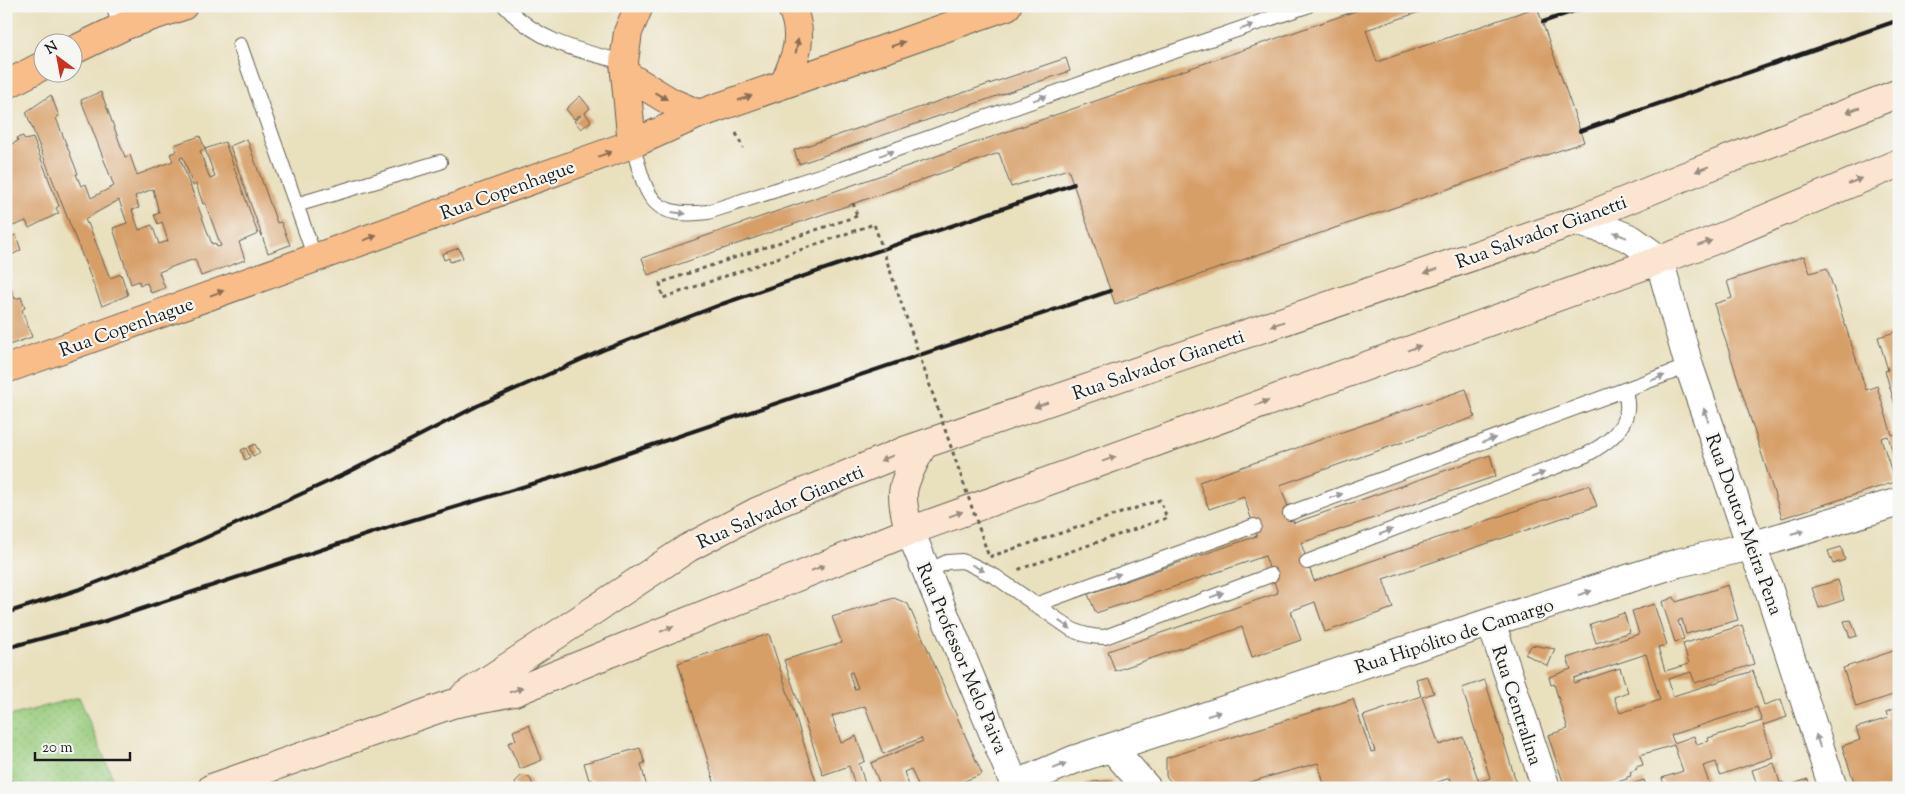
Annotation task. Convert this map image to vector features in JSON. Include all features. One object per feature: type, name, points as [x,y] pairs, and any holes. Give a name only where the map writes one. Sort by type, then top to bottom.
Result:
[{"type":"main road","points":[[82,44],[123,15],[183,6]]},
{"type":"main road","points":[[632,144],[625,68],[628,32],[639,6]]},
{"type":"main road","points":[[784,84],[797,49],[799,34],[791,6]]},
{"type":"main road","name":"Rua Copenhague","points":[[6,369],[632,144],[699,114],[1007,6]]},
{"type":"main road","points":[[625,68],[671,102],[699,114]]},
{"type":"main road","points":[[6,85],[32,71]]},
{"type":"main road","name":"Rua Salvador Gianetti","points":[[452,704],[688,548],[756,512],[923,445],[1576,221],[1682,177],[1899,93]]},
{"type":"main road","name":"Rua Salvador Gianetti","points":[[212,788],[452,704],[514,692],[910,531],[1712,241],[1899,163]]},
{"type":"main road","points":[[910,531],[903,510],[902,489],[923,445]]},
{"type":"street","points":[[1576,221],[1632,239],[1659,260]]},
{"type":"street","name":"Rua Doutor Meira Pena","points":[[1659,260],[1689,366],[1751,546],[1768,584],[1833,788]]},
{"type":"street","name":"Rua Hipólito de Camargo","points":[[1015,786],[1072,760],[1491,622],[1678,563],[1751,546],[1899,502]]},
{"type":"street","name":"Rua Professor Melo Paiva","points":[[910,531],[1015,786]]},
{"type":"street","name":"Rua Centralina","points":[[1491,622],[1546,788]]},
{"type":"street","points":[[1112,748],[1147,788]]},
{"type":"lane","points":[[505,6],[517,19],[544,37],[625,68]]},
{"type":"lane","points":[[632,144],[644,184],[655,202],[664,209],[675,213],[708,212],[841,169],[1307,6]]},
{"type":"lane","points":[[240,45],[315,258]]},
{"type":"lane","points":[[296,205],[440,162]]},
{"type":"lane","points":[[1290,513],[1689,366]]},
{"type":"lane","points":[[1307,562],[1560,467],[1586,455],[1606,443],[1619,430],[1627,410],[1625,390]]},
{"type":"lane","points":[[1035,605],[1254,526]]},
{"type":"lane","points":[[926,572],[947,562],[962,562],[996,577],[1082,635],[1093,637],[1105,637],[1271,575]]},
{"type":"path","points":[[853,203],[857,216],[660,283],[662,298],[874,224],[989,557],[1160,500],[1166,518],[1017,570]]},
{"type":"path","points":[[6,765],[10,770],[11,788]]},
{"type":"green space","points":[[79,697],[117,788],[6,788],[6,717]]},
{"type":"building","points":[[1370,6],[1434,7],[1366,30],[1377,62],[1537,7],[1584,142],[1115,304],[1068,169],[1011,187],[999,153],[648,275],[642,258]]},
{"type":"building","points":[[1066,58],[1070,71],[799,164],[794,150]]},
{"type":"building","points":[[101,92],[125,157],[130,155],[137,175],[173,161],[170,154],[177,151],[174,145],[200,136],[205,149],[225,142],[258,234],[239,242],[245,260],[201,276],[195,259],[177,265],[159,272],[165,288],[151,293],[147,283],[140,285],[139,281],[131,284],[113,228],[127,223],[119,200],[85,219],[110,278],[121,274],[128,295],[102,306],[26,112],[51,95],[59,116],[56,118],[78,174],[76,174],[81,186],[86,184],[91,198],[114,186],[81,100]],"holes":[[[205,149],[215,177],[210,179],[200,151]],[[183,157],[193,186],[196,184],[203,204],[205,203],[221,246],[217,247],[215,243],[212,244],[180,158]],[[153,189],[159,213],[154,215],[158,224],[162,222],[168,241],[159,244],[152,225],[139,230],[132,210],[139,208],[135,196]]]},
{"type":"building","points":[[580,96],[590,108],[585,113],[591,121],[581,129],[574,121],[581,116],[574,119],[566,109]]},
{"type":"building","points":[[6,129],[12,144],[18,141],[17,138],[23,136],[25,140],[33,138],[59,206],[56,208],[59,213],[29,228],[26,221],[13,226],[6,210]]},
{"type":"building","points":[[247,139],[277,223],[281,222],[290,245],[268,253],[230,146]]},
{"type":"building","points":[[16,235],[21,250],[6,258],[6,239]]},
{"type":"building","points":[[459,248],[463,258],[450,262],[449,258],[444,260],[442,254]]},
{"type":"building","points":[[1804,256],[1810,273],[1827,268],[1866,390],[1877,386],[1892,435],[1899,433],[1899,472],[1888,436],[1881,438],[1895,482],[1782,518],[1714,304],[1732,298],[1727,281]]},
{"type":"building","points":[[6,275],[15,299],[21,297],[25,308],[22,310],[32,337],[6,346]]},
{"type":"building","points":[[1899,331],[1898,415],[1885,371],[1888,370],[1878,337]]},
{"type":"building","points":[[1466,389],[1475,417],[1280,485],[1294,523],[1490,455],[1496,476],[1301,543],[1314,581],[1589,485],[1597,506],[1383,579],[1393,608],[1325,632],[1315,602],[1291,611],[1301,640],[1252,657],[1242,627],[1115,671],[1108,651],[1278,593],[1265,556],[1096,613],[1088,594],[1257,536],[1244,497],[1209,509],[1199,482]]},
{"type":"building","points":[[255,444],[260,453],[253,456],[249,447]]},
{"type":"building","points":[[246,448],[250,457],[245,460],[241,450]]},
{"type":"building","points":[[1841,547],[1845,560],[1833,564],[1828,551]]},
{"type":"building","points":[[1838,580],[1844,600],[1819,608],[1812,588]]},
{"type":"building","points":[[1728,585],[1738,620],[1686,634],[1682,619],[1678,621],[1684,639],[1675,642],[1662,602],[1674,597],[1676,602]]},
{"type":"building","points":[[894,598],[908,604],[982,774],[962,782],[961,788],[912,788],[918,785],[911,769],[904,772],[910,788],[856,788],[849,766],[823,775],[784,660],[842,643],[832,617]],"holes":[[[852,672],[858,688],[854,689],[849,673]],[[865,706],[883,754],[921,738],[923,741],[871,763],[879,782],[866,787],[859,764],[865,761],[856,736],[841,743],[832,716]]]},
{"type":"building","points":[[1654,604],[1667,645],[1658,647],[1665,671],[1689,664],[1683,644],[1742,625],[1754,664],[1695,683],[1691,672],[1668,679],[1673,696],[1753,671],[1764,705],[1781,699],[1787,717],[1763,725],[1773,757],[1720,775],[1716,762],[1703,766],[1709,783],[1694,788],[1665,788],[1662,778],[1683,771],[1674,745],[1640,755],[1643,765],[1636,767],[1637,769],[1630,772],[1631,776],[1627,777],[1627,779],[1598,788],[1565,788],[1548,735],[1568,729],[1554,684],[1551,685],[1549,677],[1571,669],[1567,658],[1639,634],[1632,611]],"holes":[[[1646,654],[1660,700],[1620,713],[1614,697],[1628,692],[1620,668],[1574,683],[1574,678]],[[1757,707],[1762,721],[1708,738],[1709,741],[1697,745],[1694,736],[1674,743],[1671,735]]]},
{"type":"building","points":[[1624,613],[1630,632],[1596,643],[1590,624]]},
{"type":"building","points":[[1851,620],[1857,636],[1850,638],[1844,621]]},
{"type":"building","points":[[769,634],[818,788],[716,788],[678,663]]},
{"type":"building","points":[[1532,645],[1555,649],[1548,666],[1525,654]]},
{"type":"building","points":[[1899,649],[1899,693],[1856,707],[1843,668]]},
{"type":"building","points":[[1427,676],[1434,693],[1422,697],[1439,745],[1463,737],[1479,782],[1490,778],[1462,688],[1485,680],[1518,788],[1469,788],[1468,785],[1454,788],[1450,778],[1420,788],[1325,788],[1318,763],[1228,788],[1176,788],[1166,776],[1166,758],[1353,699],[1371,752],[1375,751],[1363,716],[1421,696],[1416,679]]},
{"type":"building","points":[[1899,707],[1899,788],[1856,788],[1842,746],[1860,740],[1856,728],[1888,718],[1886,712]]},
{"type":"building","points":[[529,725],[542,760],[520,769],[508,743],[516,740],[513,731]]},
{"type":"building","points":[[640,748],[645,763],[641,764],[647,788],[595,788],[592,779],[589,780],[584,763]]},
{"type":"building","points":[[1774,763],[1780,783],[1783,782],[1784,787],[1808,779],[1810,788],[1758,788],[1752,770]]},
{"type":"building","points":[[521,776],[529,777],[532,782],[532,788],[517,788],[515,782]]},
{"type":"building","points":[[1644,780],[1647,788],[1622,788],[1622,787]]},
{"type":"building","points":[[1111,781],[1117,788],[1075,788],[1094,782]]},
{"type":"railway","points":[[1543,22],[1588,6]]},
{"type":"railway","points":[[1580,131],[1899,20]]},
{"type":"railway","points":[[6,613],[80,589],[172,553],[347,473],[477,406],[603,350],[722,304],[1074,184]]},
{"type":"railway","points":[[6,648],[99,623],[396,525],[575,471],[1110,291]]}]
